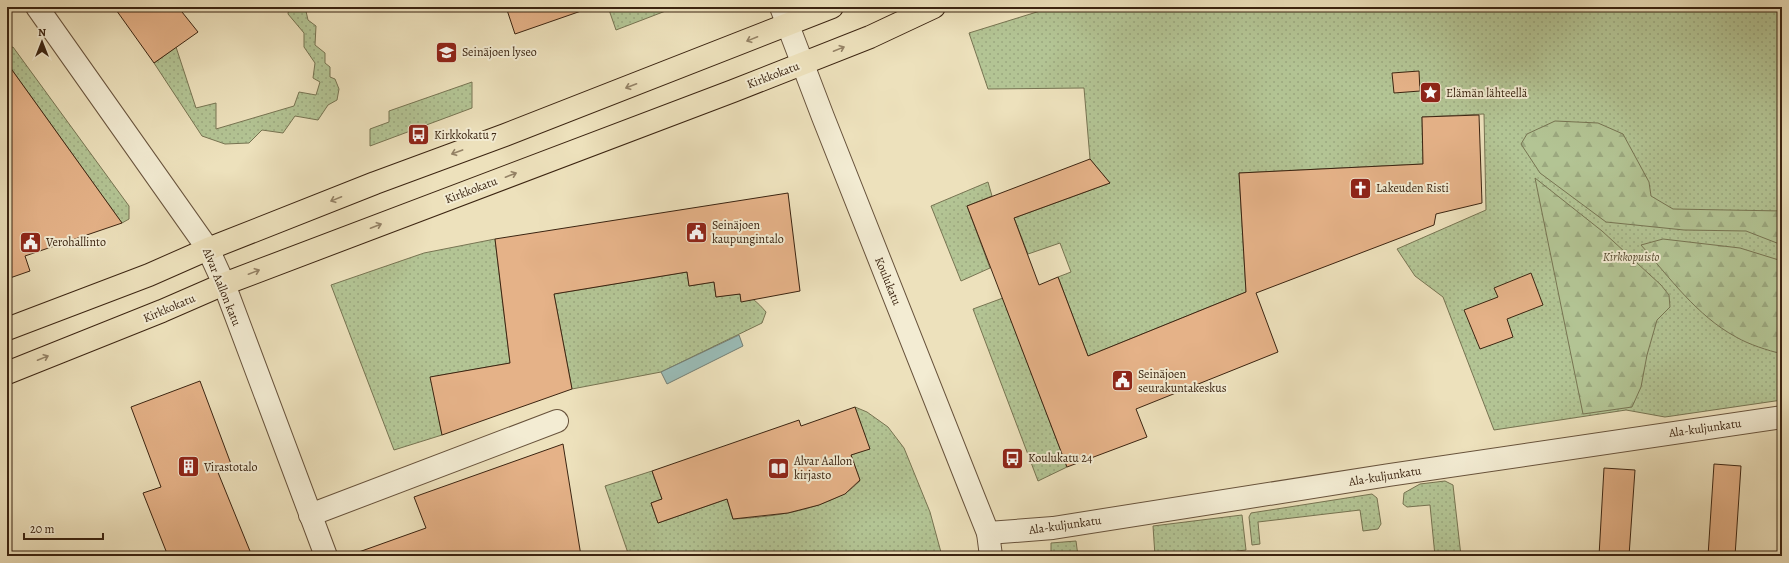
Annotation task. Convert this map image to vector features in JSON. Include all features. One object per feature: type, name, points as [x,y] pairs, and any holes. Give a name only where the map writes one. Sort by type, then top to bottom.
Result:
[{"type":"main road","points":[[7,329],[149,275],[375,183],[513,132],[785,16],[832,7]]},
{"type":"main road","name":"Kirkkokatu","points":[[7,372],[162,311],[224,284],[803,64],[870,37],[934,7]]},
{"type":"street","name":"Alvar Aallon katu","points":[[37,7],[208,250],[224,284],[326,556]]},
{"type":"street","name":"Koulukatu","points":[[785,16],[988,533],[991,556]]},
{"type":"street","name":"Ala-kuljunkatu","points":[[988,533],[1053,528],[1396,474],[1782,417]]},
{"type":"street","points":[[310,516],[557,421]]},
{"type":"green space","points":[[289,7],[305,7],[308,20],[316,26],[315,45],[325,53],[325,63],[330,67],[330,77],[335,79],[339,89],[337,100],[328,105],[318,120],[295,116],[283,133],[262,130],[249,143],[225,144],[202,136],[154,63],[176,47],[196,108],[216,103],[216,129],[294,106],[299,92],[316,95],[320,82],[313,78],[315,63],[304,47],[304,33],[288,14]]},
{"type":"green space","points":[[608,7],[676,7],[616,30]]},
{"type":"green space","name":"Kirkkopuisto","points":[[1053,7],[1782,7],[1782,400],[1665,417],[1626,410],[1494,430],[1443,297],[1415,276],[1397,249],[1486,210],[1484,114],[1422,117],[1423,164],[1239,173],[1246,292],[1088,356],[1058,277],[1071,272],[1060,243],[1028,254],[1014,218],[1110,183],[1090,159],[1084,88],[988,89],[969,33]]},
{"type":"green space","points":[[13,47],[129,206],[129,219],[122,223],[7,63],[7,49]]},
{"type":"green space","points":[[472,82],[472,108],[370,146],[370,129],[389,122],[389,111]]},
{"type":"green space","points":[[1555,121],[1598,123],[1623,134],[1649,182],[1651,196],[1673,209],[1782,211],[1782,245],[1746,231],[1684,230],[1606,222],[1540,173],[1521,144],[1527,134]]},
{"type":"green space","points":[[1535,178],[1602,231],[1661,285],[1669,295],[1670,307],[1657,320],[1647,355],[1641,387],[1632,407],[1583,414]]},
{"type":"green space","points":[[988,182],[992,196],[967,206],[990,268],[961,281],[931,206]]},
{"type":"green space","points":[[495,239],[510,363],[431,377],[442,435],[394,450],[331,285],[424,253]]},
{"type":"green space","points":[[1663,239],[1740,248],[1782,261],[1782,354],[1741,340],[1722,328],[1696,307],[1673,283],[1641,245]]},
{"type":"green space","points":[[687,272],[689,286],[714,282],[716,297],[738,294],[754,300],[766,312],[762,323],[661,372],[572,389],[554,294]]},
{"type":"green space","points":[[1003,298],[1067,467],[1038,481],[973,309]]},
{"type":"green space","points":[[855,407],[867,412],[888,427],[904,448],[930,512],[942,556],[629,556],[605,486],[652,471],[662,499],[651,503],[658,523],[727,499],[733,519],[776,515],[817,505],[846,493],[860,481],[851,455],[869,448]]},
{"type":"green space","points":[[1445,481],[1453,485],[1461,556],[1435,556],[1430,505],[1407,507],[1403,504],[1404,493],[1420,484]]},
{"type":"green space","points":[[1372,494],[1377,498],[1381,524],[1378,529],[1363,531],[1360,510],[1258,522],[1260,544],[1252,545],[1249,517],[1251,513]]},
{"type":"green space","points":[[1242,515],[1246,550],[1194,556],[1155,556],[1153,526]]},
{"type":"green space","points":[[1076,541],[1078,556],[1044,556],[1051,552],[1051,543]]},
{"type":"water","points":[[739,335],[743,346],[667,384],[661,372]]},
{"type":"building","points":[[114,7],[178,7],[198,32],[154,63]]},
{"type":"building","points":[[506,7],[583,7],[584,10],[515,34]]},
{"type":"building","points":[[7,63],[122,223],[25,256],[30,271],[7,279]]},
{"type":"building","points":[[1419,71],[1420,91],[1394,93],[1392,73]]},
{"type":"building","points":[[1479,115],[1482,203],[1436,214],[1434,225],[1256,293],[1278,352],[1136,409],[1147,437],[1067,467],[967,206],[1090,159],[1110,183],[1014,218],[1039,285],[1058,277],[1088,356],[1246,292],[1239,173],[1423,164],[1422,117]]},
{"type":"building","points":[[788,193],[800,291],[741,302],[740,294],[716,297],[714,282],[689,286],[687,272],[554,294],[572,389],[442,435],[430,377],[510,363],[495,239]]},
{"type":"building","points":[[1531,273],[1543,305],[1507,319],[1513,337],[1480,349],[1464,310],[1498,297],[1494,288]]},
{"type":"building","name":"Virastotalo","points":[[200,381],[231,464],[217,470],[252,556],[168,556],[143,493],[161,487],[131,407]]},
{"type":"building","points":[[855,407],[870,449],[851,455],[860,480],[845,494],[819,505],[788,513],[733,519],[727,499],[658,523],[651,503],[662,499],[652,471],[799,420],[801,426]]},
{"type":"building","points":[[563,444],[581,556],[356,556],[356,553],[426,528],[414,497]]},
{"type":"building","points":[[1714,464],[1741,466],[1735,556],[1708,556]]},
{"type":"building","points":[[1604,468],[1635,470],[1629,556],[1599,556]]},
{"type":"place","name":"Seinäjoen lyseo","points":[[447,52]]},
{"type":"place","name":"Elämän lähteellä","points":[[1431,93]]},
{"type":"place","name":"Kirkkokatu 7","points":[[419,135]]},
{"type":"place","name":"Lakeuden Risti","points":[[1360,188]]},
{"type":"place","name":"Seinäjoen kaupungintalo","points":[[697,232]]},
{"type":"place","name":"Verohallinto","points":[[30,242]]},
{"type":"place","name":"Seinäjoen seurakuntakeskus","points":[[1122,381]]},
{"type":"place","name":"Koulukatu 24","points":[[1013,458]]},
{"type":"place","name":"Virastotalo","points":[[189,467]]},
{"type":"place","name":"Alvar Aallon kirjasto","points":[[779,468]]}]
